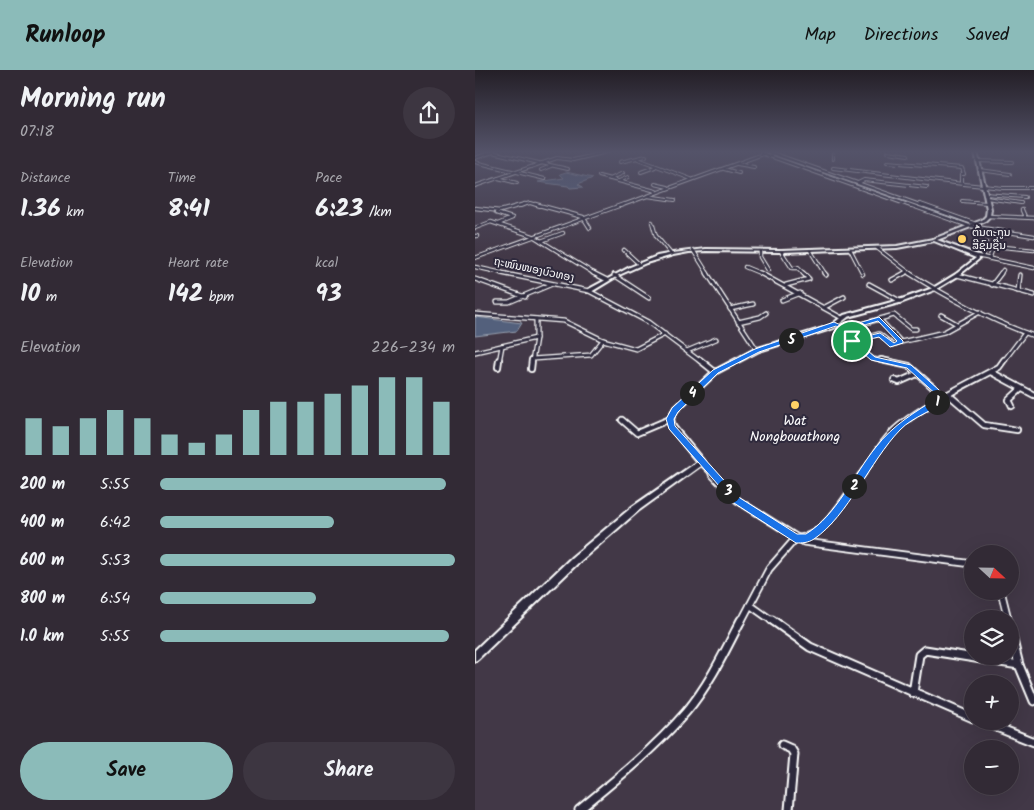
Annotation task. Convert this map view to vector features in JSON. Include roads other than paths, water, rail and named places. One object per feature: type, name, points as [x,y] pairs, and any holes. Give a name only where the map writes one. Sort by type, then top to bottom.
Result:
[{"type":"street","points":[[639,187],[658,191]]},
{"type":"street","points":[[664,187],[669,188]]},
{"type":"street","points":[[475,258],[583,217],[673,187]]},
{"type":"street","points":[[857,187],[970,226],[1005,233],[1034,236]]},
{"type":"street","points":[[868,187],[976,224]]},
{"type":"street","points":[[923,187],[927,187]]},
{"type":"street","points":[[983,187],[990,212],[988,216]]},
{"type":"street","points":[[988,187],[1034,188]]},
{"type":"street","points":[[645,196],[675,200]]},
{"type":"street","points":[[962,201],[1025,197]]},
{"type":"street","points":[[986,198],[1021,204]]},
{"type":"street","points":[[475,208],[501,210],[530,203],[583,217],[590,228]]},
{"type":"street","points":[[498,224],[512,218],[496,213],[501,210]]},
{"type":"street","points":[[1022,210],[1025,217]]},
{"type":"street","points":[[589,291],[638,263],[693,250],[781,251],[905,246],[934,240],[976,224],[988,216],[1034,218]]},
{"type":"street","points":[[475,228],[489,222],[533,236],[577,264],[607,280]]},
{"type":"street","points":[[652,222],[656,236],[671,254]]},
{"type":"street","points":[[541,241],[563,233]]},
{"type":"street","points":[[934,240],[989,259],[1034,268]]},
{"type":"street","points":[[964,563],[813,544],[796,538],[737,500],[671,427],[670,419],[675,410],[715,372],[757,350],[837,324],[842,318],[871,307],[899,301],[934,289],[957,275],[978,258],[986,243]]},
{"type":"street","points":[[989,259],[993,253],[993,246],[1034,250]]},
{"type":"street","points":[[877,248],[906,272],[934,289],[1034,336]]},
{"type":"street","points":[[850,249],[863,274]]},
{"type":"street","points":[[624,250],[638,263]]},
{"type":"street","points":[[693,250],[757,350]]},
{"type":"street","points":[[810,250],[826,275]]},
{"type":"street","points":[[760,251],[760,257],[768,270]]},
{"type":"street","points":[[781,251],[792,268],[798,268],[809,279],[785,286]]},
{"type":"street","name":"ຖະໜົນໜອງບົວທອງ","points":[[475,267],[589,291],[648,322],[715,372]]},
{"type":"street","points":[[745,267],[800,293],[842,318]]},
{"type":"street","points":[[992,285],[1003,270]]},
{"type":"street","points":[[892,280],[906,272]]},
{"type":"street","points":[[614,275],[649,298]]},
{"type":"street","points":[[957,275],[1034,294]]},
{"type":"street","points":[[1019,291],[1020,275]]},
{"type":"street","points":[[475,280],[525,297]]},
{"type":"street","points":[[497,302],[509,302],[525,297],[553,283]]},
{"type":"street","points":[[869,284],[899,301]]},
{"type":"street","points":[[782,300],[800,293]]},
{"type":"street","points":[[825,307],[844,297]]},
{"type":"street","points":[[730,309],[753,304]]},
{"type":"street","points":[[852,341],[880,334],[893,345],[941,333],[980,312]]},
{"type":"street","points":[[738,322],[760,317],[766,313]]},
{"type":"street","points":[[475,314],[564,321],[603,340],[635,349],[665,334]]},
{"type":"street","points":[[941,315],[957,324]]},
{"type":"street","points":[[844,329],[896,316],[911,329],[916,330]]},
{"type":"street","points":[[531,369],[537,319]]},
{"type":"street","points":[[879,319],[901,342]]},
{"type":"street","points":[[837,324],[844,329],[852,341],[873,359],[906,365],[984,425],[1017,430]]},
{"type":"street","points":[[579,810],[642,758],[687,711],[715,669],[769,569],[796,538],[807,538],[812,535],[835,511],[879,449],[899,426],[946,396],[991,372],[1007,358],[1025,333]]},
{"type":"street","points":[[475,352],[536,338]]},
{"type":"street","points":[[687,351],[716,339]]},
{"type":"street","points":[[532,359],[591,355],[603,340]]},
{"type":"street","points":[[498,367],[502,346]]},
{"type":"street","points":[[991,372],[1034,395]]},
{"type":"street","points":[[895,380],[899,382],[917,374]]},
{"type":"street","points":[[1012,406],[1009,400],[1021,389]]},
{"type":"street","points":[[623,420],[637,433],[670,419]]},
{"type":"street","points":[[475,656],[575,560],[635,509],[701,462]]},
{"type":"street","points":[[750,605],[811,647],[964,714]]},
{"type":"street","points":[[913,693],[919,655],[925,650],[964,656]]},
{"type":"street","points":[[1019,665],[1034,700]]},
{"type":"street","points":[[1004,730],[1034,742]]},
{"type":"street","points":[[782,746],[791,749],[794,754],[789,810]]},
{"type":"water","points":[[860,187],[865,187],[972,224],[969,225]]},
{"type":"water","points":[[475,317],[522,323],[517,331],[475,336]]},
{"type":"place","name":"ຕົ້ນຕະກູນ ສີຊົມຊື່ນ","points":[[962,239]]},
{"type":"place","name":"Wat Nongbouathong","points":[[795,405]]}]
